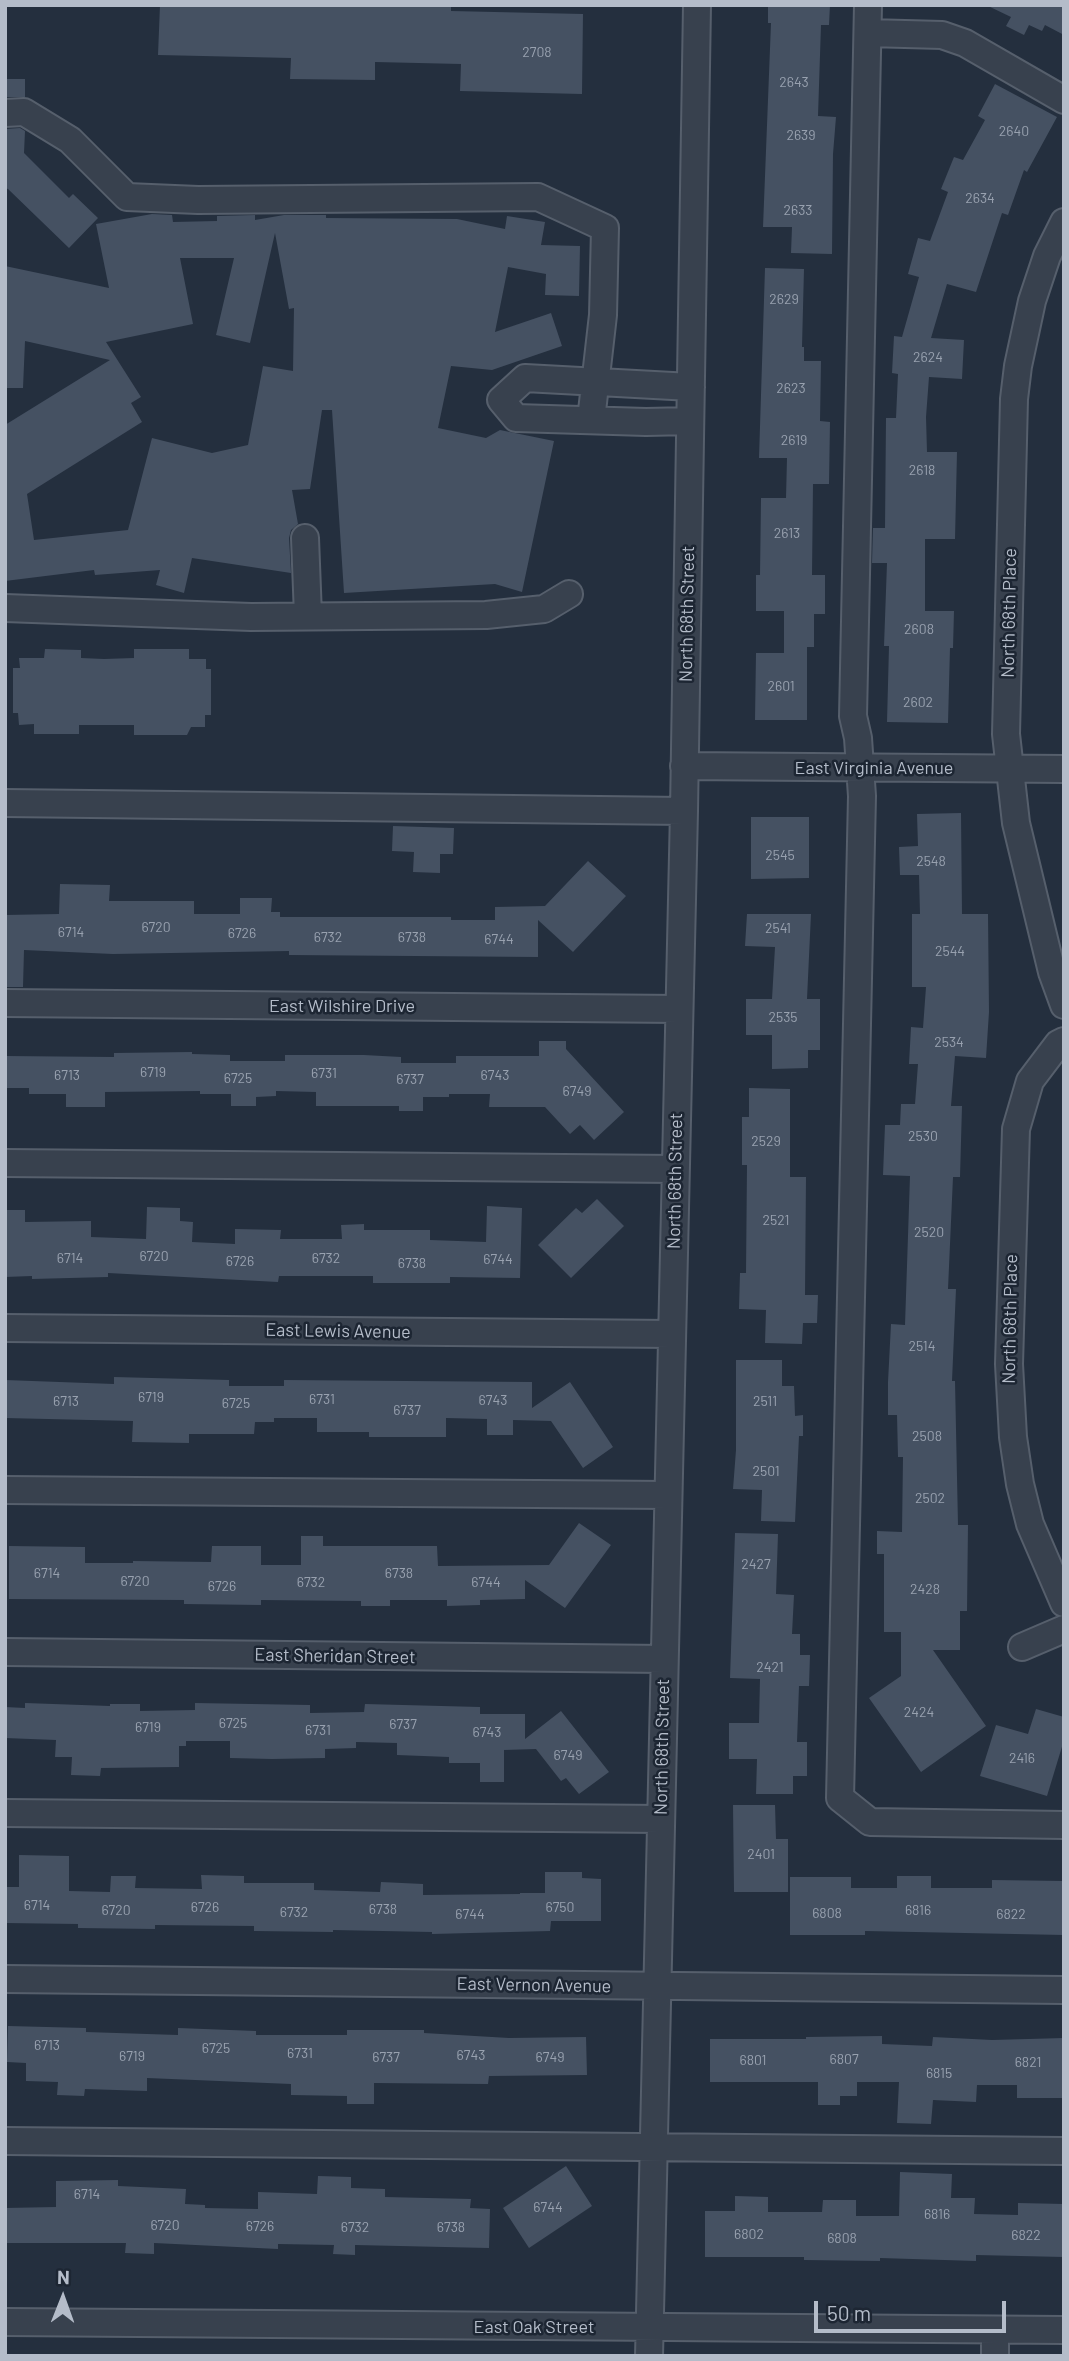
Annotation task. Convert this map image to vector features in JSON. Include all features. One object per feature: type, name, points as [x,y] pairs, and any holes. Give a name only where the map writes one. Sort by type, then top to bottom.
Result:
[{"type":"street","name":"North 68th Street","points":[[649,2356],[684,811],[697,5]]},
{"type":"street","points":[[868,5],[853,716],[862,810],[840,1798],[870,1822],[1064,1825]]},
{"type":"street","points":[[868,33],[942,35],[965,43],[1064,100]]},
{"type":"street","points":[[5,113],[24,112],[70,140],[127,197],[198,200],[538,197],[605,228],[603,315],[592,420]]},
{"type":"street","name":"North 68th Place","points":[[1064,222],[1047,256],[1032,301],[1014,399],[1006,734],[1016,823],[1052,972],[1064,1005]]},
{"type":"street","points":[[690,421],[516,418],[501,400],[525,379],[691,387]]},
{"type":"street","points":[[304,538],[308,616]]},
{"type":"street","points":[[5,608],[237,616],[486,615],[544,609],[569,594]]},
{"type":"street","name":"East Virginia Avenue","points":[[684,766],[1064,769]]},
{"type":"street","points":[[5,803],[684,811]]},
{"type":"street","name":"East Wilshire Drive","points":[[5,1003],[679,1009]]},
{"type":"street","name":"North 68th Place","points":[[1064,1041],[1058,1044],[1030,1081],[1016,1129],[1009,1400],[1020,1484],[1030,1524],[1055,1562],[1064,1604]]},
{"type":"street","points":[[5,1163],[675,1169]]},
{"type":"street","name":"East Lewis Avenue","points":[[5,1328],[671,1335]]},
{"type":"street","points":[[5,1490],[668,1495]]},
{"type":"street","points":[[1022,1647],[1064,1629]]},
{"type":"street","name":"East Sheridan Street","points":[[5,1653],[664,1659]]},
{"type":"street","points":[[5,1812],[660,1819]]},
{"type":"street","name":"East Vernon Avenue","points":[[5,1979],[1064,1990]]},
{"type":"street","points":[[5,2141],[1064,2151]]},
{"type":"street","name":"East Oak Street","points":[[5,2322],[649,2327],[995,2343],[1064,2330]]},
{"type":"building","points":[[160,5],[451,5],[451,11],[583,14],[582,94],[460,91],[461,64],[375,62],[375,80],[290,79],[291,58],[158,55]]},
{"type":"building","points":[[768,5],[830,5],[829,25],[821,25],[818,116],[836,117],[832,254],[791,253],[792,227],[763,227],[771,23],[768,23]]},
{"type":"building","points":[[986,5],[1064,5],[1064,35],[1045,25],[1042,31],[1029,25],[1024,35],[1006,26],[1011,17]]},
{"type":"building","points":[[5,79],[25,79],[25,97],[5,97]]},
{"type":"building","points":[[995,84],[1057,117],[1027,172],[1024,170],[1008,215],[1002,213],[976,292],[947,284],[931,338],[964,340],[962,379],[929,377],[926,417],[927,452],[957,452],[955,539],[925,539],[925,611],[954,611],[948,723],[887,722],[889,646],[884,646],[887,563],[872,563],[873,528],[885,528],[886,418],[896,418],[898,374],[892,373],[894,336],[902,337],[919,277],[908,274],[918,238],[930,241],[948,192],[941,189],[954,157],[963,160],[985,120],[978,116]]},
{"type":"building","points":[[20,128],[25,131],[24,153],[69,198],[73,194],[98,218],[69,248],[5,188],[5,129]]},
{"type":"building","points":[[152,214],[172,215],[173,222],[217,221],[217,216],[255,215],[255,220],[284,215],[326,215],[326,218],[457,219],[505,229],[507,216],[545,222],[541,245],[580,246],[579,296],[545,295],[546,274],[508,267],[495,332],[551,313],[562,346],[492,370],[451,366],[438,428],[486,438],[500,430],[554,441],[522,592],[495,584],[344,593],[332,410],[322,410],[310,489],[292,490],[298,524],[291,530],[289,538],[291,573],[192,558],[184,593],[156,585],[160,570],[95,575],[94,570],[5,581],[5,425],[110,360],[25,341],[23,388],[5,388],[5,266],[109,288],[96,224]],"holes":[[[275,233],[289,309],[294,308],[293,371],[263,366],[248,445],[212,453],[152,438],[128,530],[34,540],[27,494],[142,422],[131,403],[141,397],[106,342],[193,324],[180,258],[234,258],[216,335],[250,343]]]},
{"type":"building","points":[[765,268],[804,269],[804,361],[821,361],[820,421],[830,422],[829,484],[813,484],[812,575],[825,575],[825,614],[814,614],[814,647],[807,647],[807,720],[755,720],[756,653],[784,653],[784,611],[756,611],[756,575],[760,575],[761,498],[786,498],[787,458],[759,458]]},
{"type":"building","points":[[45,649],[81,650],[81,658],[104,659],[134,658],[134,649],[189,649],[189,659],[206,659],[206,669],[211,669],[211,715],[205,715],[205,727],[191,727],[187,735],[134,735],[134,725],[79,725],[79,734],[34,734],[34,724],[19,725],[18,713],[13,713],[13,668],[20,668],[19,658],[44,658]]},
{"type":"building","points":[[961,813],[962,914],[988,914],[989,1012],[986,1058],[955,1056],[951,1106],[962,1106],[960,1177],[953,1177],[948,1289],[956,1289],[952,1381],[955,1381],[958,1525],[968,1525],[967,1611],[960,1611],[960,1650],[933,1650],[986,1726],[921,1772],[869,1698],[901,1676],[901,1632],[884,1632],[884,1554],[877,1554],[877,1531],[902,1532],[903,1457],[898,1457],[897,1415],[888,1415],[888,1382],[891,1324],[905,1325],[910,1176],[883,1175],[885,1125],[900,1125],[901,1104],[915,1104],[918,1064],[909,1064],[911,1027],[923,1028],[926,987],[912,987],[912,914],[920,914],[919,875],[900,875],[899,847],[918,846],[917,814]]},
{"type":"building","points":[[751,817],[809,817],[809,878],[751,879]]},
{"type":"building","points":[[393,826],[454,828],[453,854],[440,854],[440,873],[413,872],[414,852],[392,851]]},
{"type":"building","points":[[588,861],[626,896],[573,952],[538,920],[538,957],[289,955],[289,951],[113,954],[24,950],[23,987],[5,987],[5,915],[59,914],[60,884],[110,885],[109,901],[194,901],[194,914],[240,914],[240,898],[272,898],[271,912],[280,912],[280,917],[451,917],[451,920],[495,920],[495,907],[545,906]]},
{"type":"building","points":[[747,914],[811,914],[807,999],[820,999],[820,1050],[808,1050],[808,1068],[772,1069],[772,1035],[746,1035],[746,999],[772,999],[775,947],[745,946]]},
{"type":"building","points":[[539,1041],[566,1041],[566,1049],[624,1112],[594,1140],[580,1125],[570,1134],[545,1107],[489,1107],[490,1094],[423,1097],[423,1111],[399,1111],[399,1106],[316,1106],[316,1092],[276,1091],[276,1096],[256,1097],[256,1106],[231,1106],[231,1094],[200,1094],[200,1091],[105,1092],[105,1107],[66,1107],[66,1094],[29,1094],[29,1088],[5,1088],[5,1056],[114,1057],[114,1053],[192,1052],[230,1055],[230,1061],[285,1061],[285,1055],[364,1055],[401,1057],[401,1063],[456,1063],[456,1056],[539,1056]]},
{"type":"building","points":[[749,1088],[790,1089],[790,1177],[806,1177],[805,1295],[818,1295],[817,1323],[803,1323],[802,1344],[765,1343],[766,1310],[739,1309],[740,1273],[746,1273],[747,1165],[742,1165],[742,1117],[749,1117]]},
{"type":"building","points":[[597,1199],[624,1226],[571,1278],[538,1245],[576,1208],[582,1213]]},
{"type":"building","points":[[487,1206],[522,1208],[520,1278],[450,1277],[450,1283],[373,1283],[373,1276],[279,1276],[278,1282],[108,1273],[108,1277],[5,1277],[5,1210],[25,1210],[25,1222],[91,1221],[91,1237],[146,1239],[147,1207],[180,1208],[180,1221],[193,1222],[192,1242],[235,1244],[235,1229],[281,1230],[280,1239],[342,1239],[341,1225],[364,1224],[364,1230],[430,1230],[430,1240],[486,1242]]},
{"type":"building","points":[[736,1360],[782,1360],[782,1386],[794,1386],[795,1416],[803,1415],[803,1436],[799,1436],[795,1522],[761,1521],[762,1490],[733,1489]]},
{"type":"building","points":[[114,1377],[229,1380],[229,1386],[284,1386],[284,1380],[532,1382],[532,1408],[570,1382],[613,1447],[583,1468],[551,1421],[513,1420],[513,1435],[487,1435],[487,1419],[446,1418],[446,1437],[369,1437],[369,1432],[317,1432],[317,1418],[274,1418],[274,1422],[255,1422],[254,1434],[189,1434],[189,1443],[132,1442],[133,1421],[5,1418],[5,1380],[114,1384]]},
{"type":"building","points":[[579,1523],[611,1545],[565,1608],[525,1580],[525,1599],[480,1600],[480,1605],[447,1606],[447,1600],[390,1600],[390,1606],[361,1606],[361,1601],[261,1600],[261,1605],[184,1604],[184,1600],[9,1599],[9,1546],[85,1547],[85,1563],[133,1563],[211,1562],[212,1546],[261,1546],[261,1565],[301,1565],[301,1536],[323,1536],[323,1546],[437,1546],[438,1566],[549,1565]]},
{"type":"building","points":[[735,1533],[778,1534],[776,1594],[794,1595],[792,1634],[800,1634],[800,1655],[810,1655],[809,1686],[799,1686],[797,1742],[807,1742],[807,1776],[793,1776],[793,1794],[756,1794],[757,1759],[729,1759],[729,1723],[759,1723],[760,1679],[730,1678]]},
{"type":"building","points":[[25,1703],[110,1706],[140,1704],[140,1711],[195,1710],[195,1703],[310,1705],[310,1713],[364,1712],[365,1704],[480,1707],[480,1714],[525,1714],[525,1739],[561,1711],[609,1772],[579,1794],[566,1778],[561,1781],[536,1749],[504,1750],[504,1782],[480,1782],[480,1763],[449,1763],[449,1757],[397,1755],[397,1743],[356,1742],[356,1748],[325,1749],[325,1758],[272,1759],[230,1758],[230,1741],[186,1741],[186,1746],[179,1746],[179,1767],[101,1768],[100,1776],[71,1775],[72,1757],[55,1757],[56,1740],[5,1738],[5,1707],[25,1708]]},
{"type":"building","points":[[1036,1709],[1064,1717],[1064,1740],[1047,1796],[980,1776],[996,1725],[1028,1734]]},
{"type":"building","points":[[733,1805],[775,1805],[776,1839],[788,1839],[788,1892],[734,1892]]},
{"type":"building","points":[[19,1855],[69,1856],[69,1891],[110,1892],[111,1876],[136,1876],[135,1888],[202,1889],[201,1875],[244,1876],[244,1883],[314,1883],[314,1890],[380,1892],[381,1882],[423,1884],[423,1895],[520,1894],[545,1893],[545,1872],[582,1872],[582,1878],[601,1879],[601,1921],[551,1921],[550,1931],[432,1934],[333,1930],[254,1931],[254,1926],[155,1925],[155,1929],[5,1923],[5,1887],[19,1887]]},
{"type":"building","points":[[897,1876],[931,1876],[931,1888],[992,1888],[992,1880],[1064,1881],[1064,1935],[865,1931],[865,1935],[790,1935],[790,1877],[851,1877],[851,1888],[897,1888]]},
{"type":"building","points":[[8,2026],[86,2028],[86,2032],[178,2035],[178,2028],[256,2031],[256,2035],[347,2035],[347,2030],[424,2030],[424,2033],[509,2038],[586,2037],[587,2075],[489,2076],[488,2084],[374,2083],[374,2104],[347,2104],[347,2096],[291,2095],[291,2084],[147,2078],[147,2091],[85,2089],[84,2096],[57,2095],[58,2082],[26,2081],[26,2063],[7,2062]]},
{"type":"building","points":[[882,2036],[882,2044],[932,2046],[933,2037],[992,2040],[1064,2038],[1064,2098],[1017,2098],[1017,2085],[977,2085],[976,2102],[933,2100],[931,2124],[897,2123],[899,2082],[857,2082],[857,2096],[840,2096],[840,2105],[818,2105],[818,2082],[710,2082],[710,2039]]},
{"type":"building","points":[[566,2166],[592,2206],[529,2248],[503,2208]]},
{"type":"building","points":[[900,2172],[952,2174],[951,2198],[975,2198],[974,2214],[1018,2215],[1018,2203],[1064,2204],[1064,2257],[976,2255],[976,2261],[880,2258],[880,2261],[804,2260],[804,2257],[705,2257],[705,2211],[735,2211],[735,2196],[768,2197],[768,2212],[822,2212],[823,2200],[856,2200],[856,2216],[899,2216]]},
{"type":"building","points":[[318,2176],[351,2177],[351,2188],[385,2189],[385,2197],[471,2199],[470,2208],[490,2209],[489,2248],[355,2245],[355,2255],[333,2254],[334,2245],[278,2244],[278,2249],[154,2243],[154,2254],[125,2253],[126,2243],[5,2243],[5,2208],[56,2207],[56,2181],[118,2180],[118,2186],[186,2189],[185,2204],[205,2205],[205,2208],[258,2209],[258,2192],[317,2194]]}]
